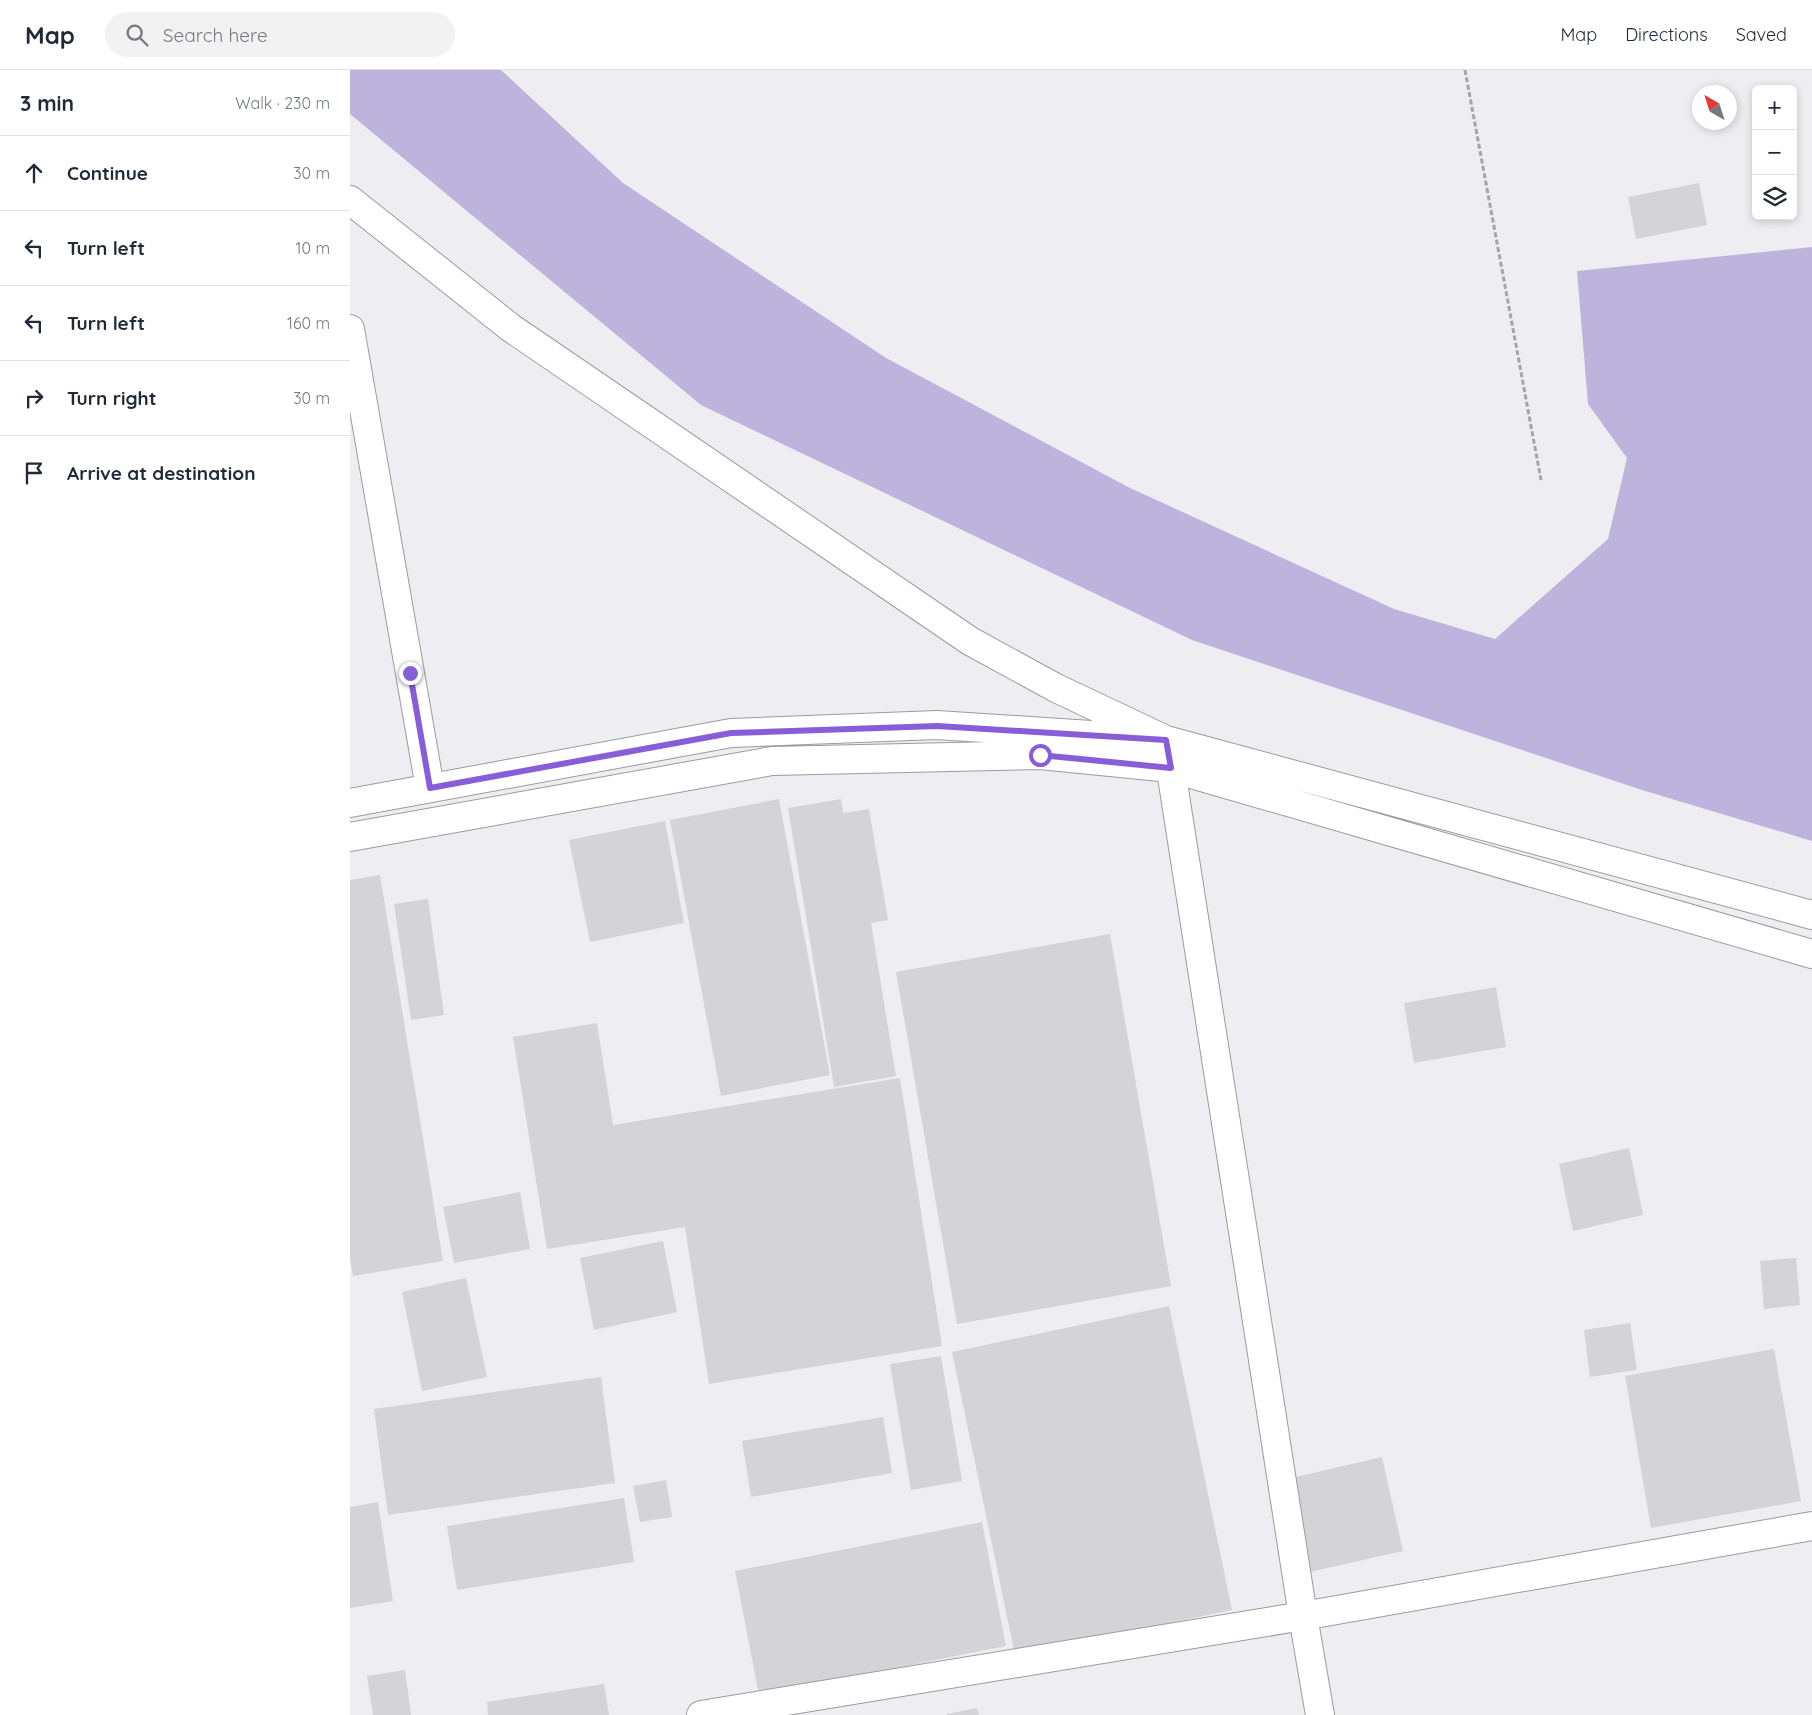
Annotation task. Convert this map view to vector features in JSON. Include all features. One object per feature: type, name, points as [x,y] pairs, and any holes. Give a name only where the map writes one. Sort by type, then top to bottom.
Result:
[{"type":"street","points":[[350,200],[511,328],[970,641],[1056,688],[1166,740],[1812,915]]},
{"type":"street","points":[[350,329],[430,788]]},
{"type":"street","points":[[350,803],[731,733],[937,726],[1166,740]]},
{"type":"street","points":[[1166,740],[1320,1715]]},
{"type":"street","points":[[350,838],[772,761],[1040,755],[1171,768],[1812,954]]},
{"type":"street","points":[[701,1715],[1303,1616],[1812,1526]]},
{"type":"path","points":[[1465,70],[1541,480]]},
{"type":"shaded area","points":[[350,70],[501,70],[623,183],[886,358],[1128,487],[1394,609],[1495,639],[1608,539],[1627,458],[1588,404],[1577,271],[1812,247],[1812,841],[1642,790],[1192,640],[701,405],[350,114]]},
{"type":"building","points":[[1699,183],[1707,225],[1636,239],[1628,197]]},
{"type":"building","points":[[779,799],[830,1075],[721,1096],[670,820]]},
{"type":"building","points":[[841,799],[843,813],[869,809],[888,920],[871,923],[896,1076],[834,1087],[788,808]]},
{"type":"building","points":[[665,821],[684,923],[590,942],[569,840]]},
{"type":"building","points":[[380,875],[443,1261],[353,1276],[350,1258],[350,880]]},
{"type":"building","points":[[428,899],[444,1015],[411,1020],[394,904]]},
{"type":"building","points":[[1110,934],[1171,1286],[957,1324],[896,972]]},
{"type":"building","points":[[1496,987],[1506,1047],[1414,1063],[1404,1003]]},
{"type":"building","points":[[597,1023],[613,1125],[900,1078],[942,1346],[709,1384],[685,1227],[547,1249],[513,1037]]},
{"type":"building","points":[[1629,1148],[1643,1215],[1573,1231],[1559,1164]]},
{"type":"building","points":[[520,1192],[530,1249],[454,1263],[443,1207]]},
{"type":"building","points":[[663,1241],[677,1312],[594,1330],[580,1258]]},
{"type":"building","points":[[1796,1258],[1800,1305],[1764,1309],[1760,1261]]},
{"type":"building","points":[[466,1278],[487,1377],[422,1391],[402,1292]]},
{"type":"building","points":[[1169,1306],[1232,1610],[1015,1655],[952,1352]]},
{"type":"building","points":[[1630,1323],[1637,1370],[1590,1377],[1584,1330]]},
{"type":"building","points":[[1774,1349],[1801,1501],[1651,1528],[1625,1376]]},
{"type":"building","points":[[941,1356],[962,1481],[911,1490],[890,1364]]},
{"type":"building","points":[[601,1377],[615,1483],[388,1515],[374,1409]]},
{"type":"building","points":[[883,1417],[892,1473],[751,1497],[742,1441]]},
{"type":"building","points":[[1382,1457],[1403,1551],[1305,1573],[1283,1480]]},
{"type":"building","points":[[666,1480],[672,1517],[640,1522],[633,1486]]},
{"type":"building","points":[[624,1498],[634,1562],[457,1590],[447,1526]]},
{"type":"building","points":[[378,1502],[393,1601],[350,1608],[350,1507]]},
{"type":"building","points":[[982,1522],[1006,1646],[759,1695],[735,1571]]},
{"type":"building","points":[[405,1670],[411,1715],[373,1715],[367,1676]]},
{"type":"building","points":[[604,1684],[609,1715],[488,1715],[487,1702]]},
{"type":"building","points":[[977,1708],[979,1715],[947,1715],[947,1714]]},
{"type":"route","points":[[410,673],[430,788],[731,733],[937,726],[1166,740],[1171,768],[1040,755]]}]
